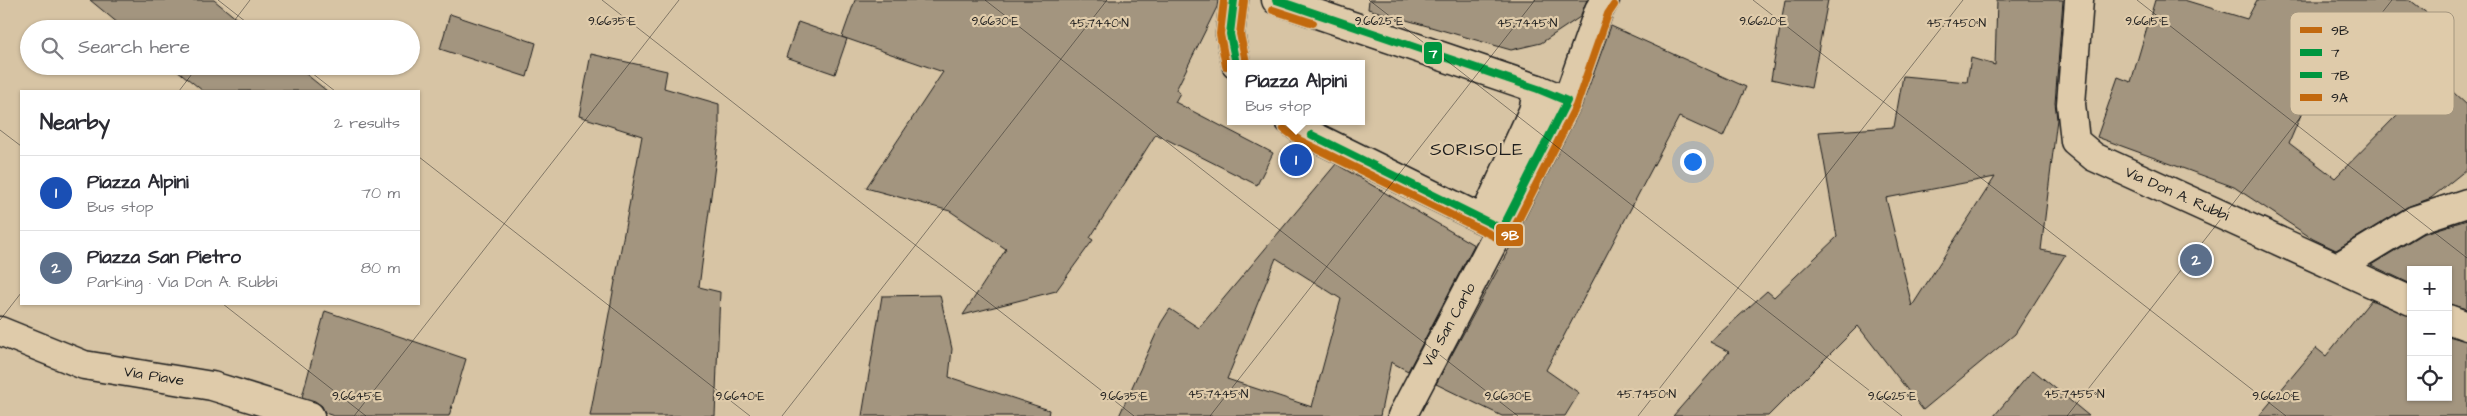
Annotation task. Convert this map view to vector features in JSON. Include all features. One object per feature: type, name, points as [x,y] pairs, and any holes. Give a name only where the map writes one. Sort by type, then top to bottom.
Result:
[{"type":"street","points":[[1234,0],[1230,34],[1235,60]]},
{"type":"street","points":[[1276,0],[1538,88],[1567,101]]},
{"type":"street","points":[[1491,224],[1567,101],[1599,10],[1605,0]]},
{"type":"street","name":"Via Don A. Rubbi","points":[[2079,0],[2070,104],[2075,141],[2094,157],[2338,266],[2407,299]]},
{"type":"street","points":[[1491,224],[1488,206],[1532,111],[1538,88]]},
{"type":"street","points":[[1295,125],[1303,131],[1491,224]]},
{"type":"street","points":[[2338,266],[2415,220],[2467,203]]},
{"type":"street","name":"Via San Carlo","points":[[1407,413],[1491,224]]},
{"type":"street","points":[[2452,320],[2467,326]]},
{"type":"street","name":"Via Piave","points":[[0,331],[84,365],[212,386],[310,416]]},
{"type":"building","points":[[90,0],[214,0],[238,20],[114,20]]},
{"type":"building","points":[[855,0],[1218,0],[1217,7],[1176,90],[1180,93],[1175,102],[1273,153],[1257,185],[1156,134],[1090,238],[1093,240],[1056,291],[963,315],[1006,249],[950,211],[866,188],[943,72],[842,37]]},
{"type":"building","points":[[1369,0],[1587,0],[1580,17],[1541,43],[1511,50],[1368,9]]},
{"type":"building","points":[[1785,0],[1828,0],[1811,88],[1771,79]]},
{"type":"building","points":[[1997,0],[2063,0],[2055,103],[2057,119],[2041,250],[2065,255],[2015,334],[1923,410],[1858,326],[1768,416],[1673,416],[1729,352],[1710,342],[1767,291],[1774,297],[1837,237],[1819,132],[1894,127],[1903,76],[1967,82],[1971,58],[1995,65]],"holes":[[[1995,177],[1912,306],[1886,198]]]},
{"type":"building","points":[[2155,0],[2184,0],[2247,19],[2257,0],[2410,0],[2425,12],[2290,12],[2290,115],[2301,115],[2289,143],[2335,178],[2397,115],[2454,115],[2454,93],[2467,105],[2467,169],[2431,198],[2407,207],[2336,250],[2313,239],[2234,187],[2097,137],[2118,77],[2131,82]]},
{"type":"building","points":[[450,14],[536,43],[527,77],[440,49]]},
{"type":"building","points":[[798,22],[847,39],[835,74],[786,57]]},
{"type":"building","points":[[1611,26],[1746,87],[1723,137],[1679,117],[1546,370],[1579,393],[1565,416],[1502,416],[1436,384],[1516,236],[1581,108]]},
{"type":"building","points":[[591,54],[667,71],[664,88],[719,104],[719,135],[699,287],[720,292],[715,416],[590,416],[642,136],[579,116]]},
{"type":"building","points":[[183,75],[307,75],[326,90],[202,90]]},
{"type":"building","points":[[1336,164],[1474,245],[1408,371],[1391,362],[1380,416],[1119,416],[1161,323],[1170,309],[1199,328]],"holes":[[[1276,258],[1341,299],[1312,407],[1227,379]]]},
{"type":"building","points":[[2467,220],[2467,309],[2452,305],[2452,266],[2407,266],[2407,282],[2371,265],[2422,234]]},
{"type":"building","points":[[940,295],[952,349],[949,377],[1049,410],[1048,416],[862,416],[882,296]]},
{"type":"building","points":[[2371,300],[2407,314],[2407,401],[2452,401],[2452,337],[2467,341],[2467,416],[2259,416],[2316,348],[2326,356]]},
{"type":"building","points":[[325,311],[466,359],[449,416],[334,416],[325,413],[322,406],[315,401],[302,397]]},
{"type":"building","points":[[2033,370],[2089,416],[1994,416]]},
{"type":"transit line","name":"9B","points":[[1224,0],[1220,34],[1226,66]]},
{"type":"transit line","name":"7B","points":[[1234,0],[1230,34],[1235,60]]},
{"type":"transit line","name":"7","points":[[1276,0],[1538,89],[1567,101],[1502,229],[1312,135]]},
{"type":"transit line","name":"9A","points":[[1244,1],[1240,34],[1246,60]]},
{"type":"transit line","name":"9B","points":[[1284,129],[1299,140],[1498,238],[1505,238],[1511,234],[1576,106],[1608,14],[1614,5]]},
{"type":"transit line","name":"9B","points":[[1273,10],[1313,23]]},
{"type":"place","name":"Piazza Alpini","points":[[1296,160]]},
{"type":"place","name":"Piazza San Pietro","points":[[2196,260]]},
{"type":"district","name":"SORISOLE","points":[[1477,149]]}]
